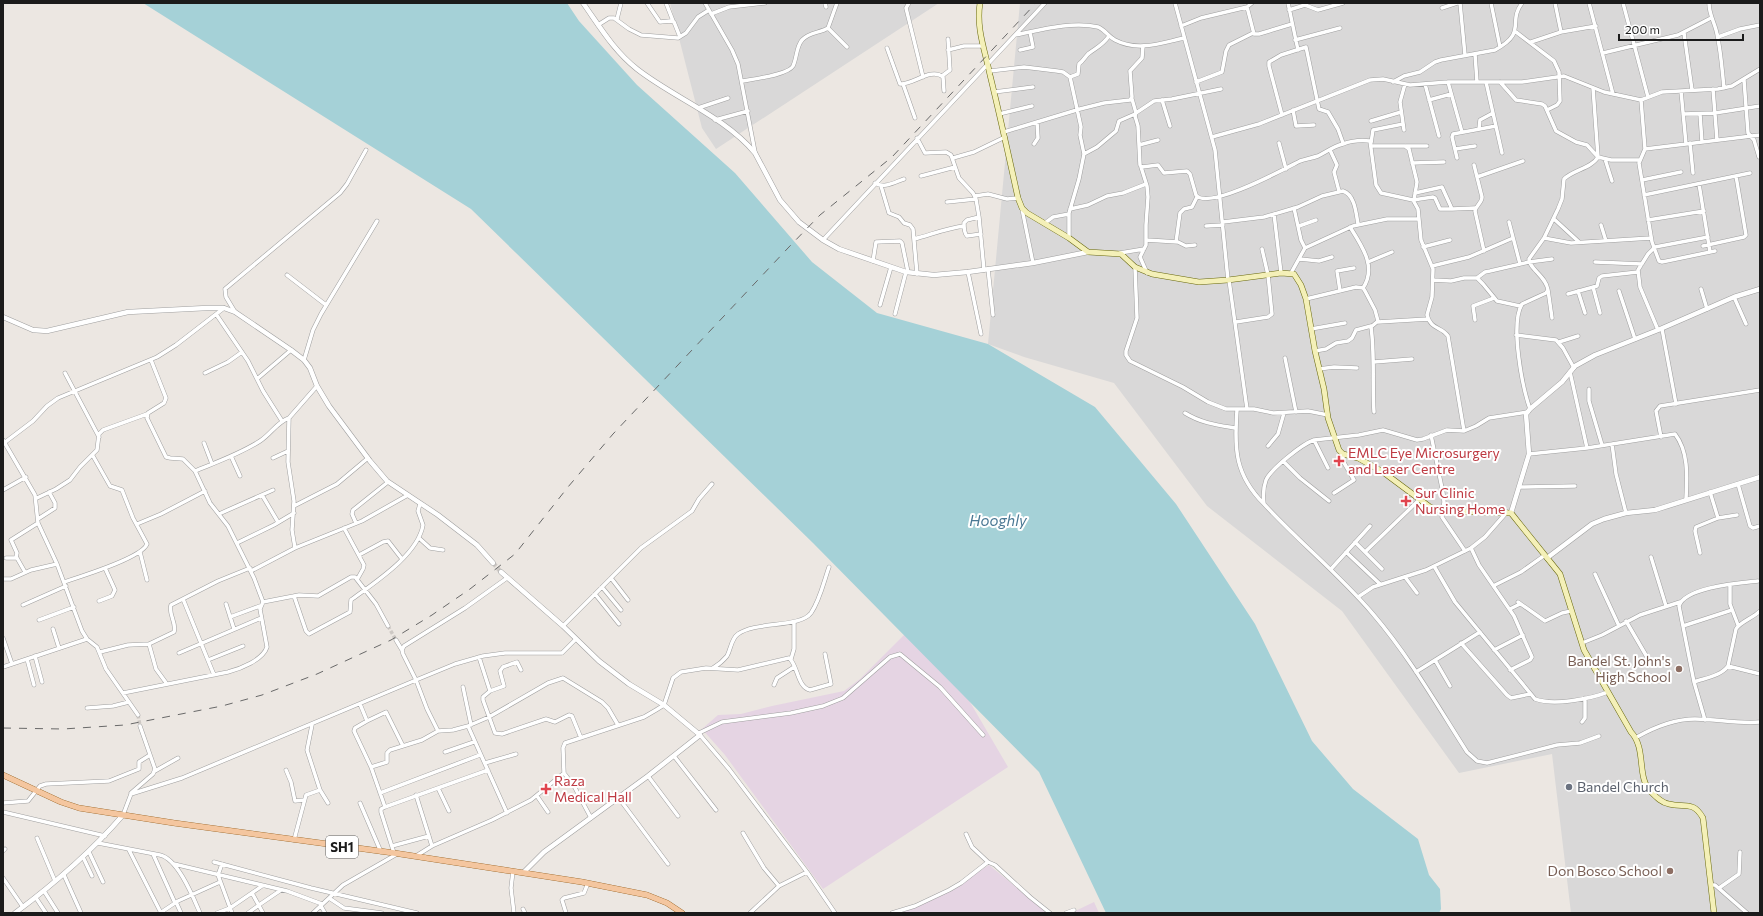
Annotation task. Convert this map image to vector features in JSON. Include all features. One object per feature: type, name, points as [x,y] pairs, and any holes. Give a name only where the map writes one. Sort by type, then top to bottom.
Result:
[{"type":"main road","points":[[980,3],[979,27],[982,46],[990,71],[1018,198],[1022,208],[1070,238],[1088,252],[1117,253],[1125,257],[1136,267],[1147,272],[1193,282],[1229,280],[1281,273],[1291,273],[1297,278],[1306,299],[1328,415],[1339,450],[1343,454],[1358,458],[1383,472],[1430,507],[1443,511],[1509,513],[1560,574],[1584,650],[1631,732],[1640,744],[1644,777],[1650,791],[1671,805],[1685,805],[1696,809],[1700,812],[1703,818],[1712,885],[1714,913]]},
{"type":"main road","name":"SH1","points":[[3,775],[70,805],[123,815],[395,853],[588,883],[647,895],[668,903],[682,913]]},
{"type":"street","points":[[583,3],[617,51],[632,65],[659,85],[715,120],[740,138],[755,152],[784,205],[799,222],[823,240],[839,248],[907,272],[934,275],[986,270],[1033,263],[1088,252]]},
{"type":"street","points":[[617,19],[621,3]]},
{"type":"street","points":[[647,3],[660,22],[673,21]]},
{"type":"street","points":[[666,3],[680,37]]},
{"type":"street","points":[[705,3],[734,55],[742,81],[755,152]]},
{"type":"street","points":[[598,25],[609,18],[617,19],[629,29],[641,35],[680,37],[686,33],[698,17],[710,12],[729,7],[765,3]]},
{"type":"street","points":[[742,81],[790,70],[802,40],[812,34],[828,28],[837,3]]},
{"type":"street","points":[[910,3],[906,8],[923,77]]},
{"type":"street","points":[[823,240],[1044,3]]},
{"type":"street","points":[[1175,3],[1212,137],[1216,158],[1229,280],[1247,409]]},
{"type":"street","points":[[1181,26],[1201,18],[1247,8],[1252,3]]},
{"type":"street","points":[[1288,3],[1298,50]]},
{"type":"street","points":[[1289,10],[1305,5],[1318,10],[1343,3]]},
{"type":"street","points":[[1442,8],[1458,3],[1465,55]]},
{"type":"street","points":[[1491,3],[1500,47]]},
{"type":"street","points":[[1393,82],[1404,76],[1420,72],[1435,62],[1500,47],[1516,32],[1518,12],[1522,3]]},
{"type":"street","points":[[1555,3],[1561,32]]},
{"type":"street","points":[[1589,3],[1613,94]]},
{"type":"street","points":[[1623,3],[1636,45],[1648,97]]},
{"type":"street","points":[[1709,3],[1711,18],[1718,37],[1724,88]]},
{"type":"street","points":[[1247,8],[1253,33]]},
{"type":"street","points":[[1603,53],[1684,33],[1711,18]]},
{"type":"street","points":[[1196,82],[1222,72],[1226,50],[1229,45],[1253,33],[1259,34],[1292,24]]},
{"type":"street","points":[[1718,37],[1740,29],[1760,25]]},
{"type":"street","points":[[1014,35],[1047,28],[1082,26],[1099,27],[1109,36],[1130,45],[1143,46],[1184,38]]},
{"type":"street","points":[[1531,42],[1561,32],[1596,26]]},
{"type":"street","points":[[828,28],[847,46]]},
{"type":"street","points":[[1295,40],[1340,28]]},
{"type":"street","points":[[1020,50],[1033,47],[1030,32]]},
{"type":"street","points":[[1516,32],[1554,61],[1558,68],[1560,101],[1557,105],[1547,110]]},
{"type":"street","points":[[1684,33],[1692,90]]},
{"type":"street","points":[[1070,77],[1078,74],[1079,64],[1085,60],[1088,55],[1101,46],[1109,36]]},
{"type":"street","points":[[903,84],[927,75],[942,76],[950,70],[948,39]]},
{"type":"street","points":[[948,50],[964,46],[982,46]]},
{"type":"street","points":[[1143,46],[1142,58],[1130,71],[1132,99],[1138,126],[1141,166],[1148,197],[1146,240],[1140,257],[1147,272]]},
{"type":"street","points":[[1282,115],[1268,66],[1269,62],[1272,59],[1306,47],[1319,109],[1328,112],[1338,129],[1343,143]]},
{"type":"street","points":[[887,48],[899,83],[903,84],[915,118]]},
{"type":"street","points":[[1475,54],[1477,82]]},
{"type":"street","points":[[990,71],[1024,67],[1063,72],[1070,77],[1081,127],[1080,135],[1084,154],[1079,179],[1069,214],[1070,238]]},
{"type":"street","points":[[1212,137],[1237,131],[1282,115],[1370,80],[1383,79],[1405,84],[1425,84],[1448,82],[1522,82],[1569,77],[1593,88],[1641,100],[1662,92],[1713,89],[1732,86],[1760,69]]},
{"type":"street","points":[[942,76],[944,91]]},
{"type":"street","points":[[1744,80],[1748,129],[1750,136],[1754,140],[1759,157]]},
{"type":"street","points":[[1448,82],[1462,132]]},
{"type":"street","points":[[1486,82],[1502,153]]},
{"type":"street","points":[[1500,82],[1516,100],[1542,104],[1547,110],[1556,131],[1576,142],[1587,145],[1598,157],[1605,159],[1640,160]]},
{"type":"street","points":[[1404,130],[1400,102],[1405,84]]},
{"type":"street","points":[[1425,84],[1439,136]]},
{"type":"street","points":[[994,92],[1033,88]]},
{"type":"street","points":[[1552,318],[1545,280],[1529,262],[1530,255],[1544,238],[1554,219],[1562,199],[1564,179],[1570,173],[1593,162],[1598,157],[1593,88]]},
{"type":"street","points":[[1084,154],[1097,147],[1113,134],[1116,131],[1119,121],[1136,113],[1152,102],[1221,89]]},
{"type":"street","points":[[1713,89],[1717,140]]},
{"type":"street","points":[[1681,91],[1683,114],[1693,173]]},
{"type":"street","points":[[1429,100],[1451,94]]},
{"type":"street","points":[[698,108],[728,98]]},
{"type":"street","points":[[953,158],[974,152],[1005,134],[1037,122],[1077,110],[1132,99]]},
{"type":"street","points":[[1162,100],[1170,126]]},
{"type":"street","points":[[1641,100],[1645,149],[1640,160],[1642,180],[1651,238],[1658,261],[1662,262],[1713,251],[1708,237],[1699,184]]},
{"type":"street","points":[[999,114],[1032,106]]},
{"type":"street","points":[[1683,114],[1715,113],[1760,106]]},
{"type":"street","points":[[1293,110],[1296,126],[1314,125]]},
{"type":"street","points":[[715,120],[748,111]]},
{"type":"street","points":[[1371,122],[1401,112]]},
{"type":"street","points":[[1479,129],[1480,120],[1493,113]]},
{"type":"street","points":[[1700,114],[1702,142]]},
{"type":"street","points":[[1034,144],[1038,138],[1037,122]]},
{"type":"street","points":[[1403,124],[1373,130],[1371,144],[1376,185],[1381,193],[1414,200],[1433,197],[1435,198],[1440,209],[1476,208]]},
{"type":"street","points":[[1457,158],[1452,135],[1454,133],[1496,126]]},
{"type":"street","points":[[1645,149],[1760,135]]},
{"type":"street","points":[[917,138],[925,153],[946,152],[950,154],[953,158],[959,178],[975,197],[993,314]]},
{"type":"street","points":[[1139,145],[1158,140]]},
{"type":"street","points":[[1197,197],[1219,196],[1256,184],[1303,160],[1315,157],[1343,143],[1360,141],[1371,144],[1427,146]]},
{"type":"street","points":[[1279,143],[1286,169]]},
{"type":"street","points":[[1405,146],[1409,149],[1417,182],[1414,200],[1418,209],[1423,247],[1432,266],[1433,280],[1431,301],[1427,310],[1428,319],[1432,326],[1442,330],[1448,336],[1464,430]]},
{"type":"street","points":[[1455,149],[1475,146]]},
{"type":"street","points":[[235,312],[226,297],[224,291],[226,288],[340,193],[347,184],[366,150]]},
{"type":"street","points":[[1330,150],[1337,165],[1334,172],[1339,191]]},
{"type":"street","points":[[1605,159],[1612,181]]},
{"type":"street","points":[[1477,177],[1523,161]]},
{"type":"street","points":[[1412,163],[1444,162]]},
{"type":"street","points":[[1141,166],[1158,165],[1164,173],[1187,171],[1190,174],[1197,197],[1192,207],[1184,209],[1180,213],[1176,242]]},
{"type":"street","points":[[1474,165],[1482,200],[1476,208],[1484,251]]},
{"type":"street","points":[[921,176],[955,167]]},
{"type":"street","points":[[1642,180],[1681,172]]},
{"type":"street","points":[[1644,195],[1750,173]]},
{"type":"street","points":[[1703,246],[1710,246],[1746,235],[1736,176]]},
{"type":"street","points":[[875,183],[881,186],[904,179]]},
{"type":"street","points":[[1070,209],[1088,205],[1107,196],[1123,193],[1146,184]]},
{"type":"street","points":[[881,186],[889,213],[899,217],[904,223],[911,226],[914,238],[918,274]]},
{"type":"street","points":[[1415,193],[1442,187],[1452,209]]},
{"type":"street","points":[[1206,226],[1264,217],[1294,208],[1322,196],[1339,191],[1347,192],[1349,195],[1355,208],[1358,224]]},
{"type":"street","points":[[947,202],[988,194],[1007,199],[1018,198]]},
{"type":"street","points":[[1022,208],[1033,263]]},
{"type":"street","points":[[1294,208],[1301,240],[1305,248]]},
{"type":"street","points":[[1648,220],[1704,211]]},
{"type":"street","points":[[1045,223],[1053,217],[1069,214]]},
{"type":"street","points":[[1274,214],[1281,273]]},
{"type":"street","points":[[979,217],[967,220],[964,223],[964,226],[965,234],[967,236],[981,234]]},
{"type":"street","points":[[1291,273],[1305,248],[1350,227],[1358,224],[1387,220],[1419,219]]},
{"type":"street","points":[[1554,219],[1579,242]]},
{"type":"street","points":[[1299,226],[1316,220]]},
{"type":"street","points":[[304,360],[313,330],[326,305],[377,221]]},
{"type":"street","points":[[1509,222],[1520,264]]},
{"type":"street","points":[[1601,225],[1606,241]]},
{"type":"street","points":[[914,238],[964,226]]},
{"type":"street","points":[[1350,227],[1362,247],[1368,262],[1369,277],[1363,288]]},
{"type":"street","points":[[1676,404],[1660,330],[1640,287],[1638,272],[1653,248],[1708,237]]},
{"type":"street","points":[[1432,266],[1469,257],[1513,238]]},
{"type":"street","points":[[1544,238],[1566,242],[1651,238]]},
{"type":"street","points":[[1146,240],[1176,242],[1186,246],[1195,245]]},
{"type":"street","points":[[1423,247],[1450,240]]},
{"type":"street","points":[[873,261],[876,242],[900,241],[902,243],[907,272],[895,314]]},
{"type":"street","points":[[1117,253],[1144,249]]},
{"type":"street","points":[[1236,322],[1271,316],[1268,275],[1262,249]]},
{"type":"street","points":[[1368,262],[1392,252]]},
{"type":"street","points":[[1300,259],[1319,261],[1332,257]]},
{"type":"street","points":[[1433,280],[1451,281],[1464,278],[1477,278],[1485,272],[1529,262],[1552,259]]},
{"type":"street","points":[[1595,262],[1642,264]]},
{"type":"street","points":[[880,305],[891,267]]},
{"type":"street","points":[[1136,267],[1137,318],[1126,346],[1126,355],[1133,363],[1218,406],[1237,410],[1247,409],[1273,413],[1308,411],[1328,415]]},
{"type":"street","points":[[1340,291],[1336,273],[1337,271],[1354,268]]},
{"type":"street","points":[[968,272],[981,334]]},
{"type":"street","points":[[1568,294],[1598,285],[1599,278],[1602,276],[1638,272]]},
{"type":"street","points":[[288,275],[326,305]]},
{"type":"street","points":[[1477,278],[1484,284],[1497,301],[1520,306],[1546,293],[1548,290]]},
{"type":"street","points":[[1306,299],[1356,287],[1363,288]]},
{"type":"street","points":[[1594,287],[1600,313]]},
{"type":"street","points":[[1363,288],[1375,310],[1378,322]]},
{"type":"street","points":[[1701,289],[1707,309]]},
{"type":"street","points":[[1358,597],[1380,584],[1405,578],[1471,548],[1485,537],[1509,513],[1520,487],[1529,454],[1526,414],[1562,382],[1572,370],[1595,355],[1660,330],[1734,297],[1760,289]]},
{"type":"street","points":[[1578,291],[1585,313]]},
{"type":"street","points":[[1619,291],[1635,340]]},
{"type":"street","points":[[1734,297],[1746,324]]},
{"type":"street","points":[[1475,320],[1473,306],[1494,298]]},
{"type":"street","points":[[1520,306],[1516,335],[1529,410]]},
{"type":"street","points":[[138,715],[106,669],[100,652],[95,644],[87,639],[82,631],[57,564],[38,521],[36,498],[26,477],[3,442],[33,421],[52,401],[74,390],[151,360],[176,346],[224,308]]},
{"type":"street","points":[[3,317],[33,330],[47,331],[128,312],[224,308],[235,312],[304,360],[310,368],[329,406],[388,482],[477,545],[493,563]]},
{"type":"street","points":[[216,314],[242,352],[282,421]]},
{"type":"street","points":[[1315,351],[1326,349],[1336,343],[1348,341],[1352,338],[1356,330],[1371,326],[1378,322],[1428,319]]},
{"type":"street","points":[[1311,329],[1345,322]]},
{"type":"street","points":[[1371,326],[1374,362],[1372,384],[1374,412]]},
{"type":"street","points":[[1516,335],[1556,340],[1559,342],[1578,336]]},
{"type":"street","points":[[1559,342],[1572,370],[1587,448]]},
{"type":"street","points":[[257,379],[291,350]]},
{"type":"street","points":[[205,373],[228,362],[242,352]]},
{"type":"street","points":[[1285,358],[1296,412]]},
{"type":"street","points":[[1374,362],[1412,359]]},
{"type":"street","points":[[36,498],[67,483],[80,467],[93,456],[98,447],[101,432],[107,428],[147,414],[164,403],[166,398],[151,360]]},
{"type":"street","points":[[1319,369],[1334,367],[1357,368]]},
{"type":"street","points":[[65,373],[99,437]]},
{"type":"street","points":[[195,471],[231,456],[266,437],[282,421],[289,418],[318,386]]},
{"type":"street","points":[[1589,389],[1589,401],[1602,445]]},
{"type":"street","points":[[1661,437],[1656,411],[1660,406],[1760,390]]},
{"type":"street","points":[[1237,410],[1235,443],[1237,456],[1250,489],[1358,597],[1396,642],[1467,752],[1480,763],[1487,763],[1557,745],[1580,743],[1599,736]]},
{"type":"street","points":[[1264,504],[1263,491],[1266,479],[1284,461],[1308,442],[1383,430],[1417,440],[1447,430],[1464,430],[1476,426],[1489,418],[1529,410]]},
{"type":"street","points":[[1185,413],[1204,422],[1236,428]]},
{"type":"street","points":[[1268,446],[1278,434],[1284,413]]},
{"type":"street","points":[[147,414],[147,418],[166,457],[183,459],[195,471],[210,503],[224,519],[237,543],[263,602]]},
{"type":"street","points":[[289,418],[288,472],[294,506],[292,535],[295,548]]},
{"type":"street","points":[[1529,454],[1587,448],[1675,434],[1682,449],[1687,474],[1686,499]]},
{"type":"street","points":[[1431,436],[1443,493],[1442,517],[1444,522],[1466,550]]},
{"type":"street","points":[[1314,440],[1328,468]]},
{"type":"street","points":[[204,443],[212,464]]},
{"type":"street","points":[[1612,444],[1616,474],[1626,513]]},
{"type":"street","points":[[273,458],[288,451]]},
{"type":"street","points":[[1334,493],[1354,480],[1343,461],[1343,454]]},
{"type":"street","points":[[23,605],[65,584],[140,552],[147,544],[122,490],[110,486],[93,456]]},
{"type":"street","points":[[231,456],[240,476]]},
{"type":"street","points":[[294,506],[309,500],[337,484],[368,458]]},
{"type":"street","points":[[1284,461],[1300,478],[1329,501]]},
{"type":"street","points":[[3,490],[26,477]]},
{"type":"street","points":[[1495,585],[1546,557],[1592,524],[1604,519],[1626,513],[1655,510],[1760,477]]},
{"type":"street","points":[[356,523],[352,514],[353,510],[388,482]]},
{"type":"street","points":[[563,626],[641,548],[692,510],[712,484]]},
{"type":"street","points":[[1738,484],[1750,526],[1753,528],[1760,526]]},
{"type":"street","points":[[1520,487],[1575,486]]},
{"type":"street","points":[[219,514],[273,490]]},
{"type":"street","points":[[137,524],[161,514],[205,491]]},
{"type":"street","points":[[25,572],[16,557],[11,540],[55,508],[55,503],[49,492]]},
{"type":"street","points":[[1710,492],[1718,518]]},
{"type":"street","points":[[262,495],[278,522]]},
{"type":"street","points":[[100,652],[128,645],[148,644],[174,632],[175,628],[170,607],[183,599],[218,581],[250,570],[295,548],[356,523],[408,496]]},
{"type":"street","points":[[1365,552],[1419,500]]},
{"type":"street","points":[[294,596],[306,631],[310,634],[350,612],[352,600],[388,573],[402,559],[418,538],[423,525],[418,511],[420,504]]},
{"type":"street","points":[[237,543],[294,513]]},
{"type":"street","points":[[1700,553],[1695,531],[1696,528],[1718,518],[1737,515]]},
{"type":"street","points":[[1331,569],[1370,526]]},
{"type":"street","points":[[344,528],[364,566],[358,578]]},
{"type":"street","points":[[418,538],[430,548],[443,550]]},
{"type":"street","points":[[358,555],[383,542],[388,541],[402,559]]},
{"type":"street","points":[[1355,542],[1382,569]]},
{"type":"street","points":[[1471,548],[1480,565],[1510,609],[1532,657],[1530,660],[1510,670]]},
{"type":"street","points":[[140,552],[147,580]]},
{"type":"street","points":[[1346,552],[1380,584]]},
{"type":"street","points":[[6,558],[16,557]]},
{"type":"street","points":[[1651,557],[1666,606]]},
{"type":"street","points":[[3,579],[11,579],[25,572],[57,564]]},
{"type":"street","points":[[1434,566],[1455,602],[1530,694],[1539,700],[1551,702],[1596,696],[1608,692]]},
{"type":"street","points":[[713,669],[727,656],[734,638],[738,634],[763,626],[805,619],[811,614],[829,567]]},
{"type":"street","points":[[99,601],[112,596],[115,590],[105,568]]},
{"type":"street","points":[[501,572],[563,626],[610,670],[664,705],[699,734],[729,769],[807,872],[835,913]]},
{"type":"street","points":[[1595,574],[1619,626]]},
{"type":"street","points":[[230,617],[260,606],[263,602],[294,596],[318,596],[353,576],[358,578],[366,589],[388,626]]},
{"type":"street","points":[[402,650],[407,643],[454,615],[507,578]]},
{"type":"street","points":[[611,578],[628,600]]},
{"type":"street","points":[[1405,578],[1417,593]]},
{"type":"street","points":[[1582,643],[1602,635],[1626,621],[1680,602],[1688,596],[1715,587],[1758,581]]},
{"type":"street","points":[[1730,585],[1730,604],[1738,625]]},
{"type":"street","points":[[602,587],[621,610]]},
{"type":"street","points":[[595,594],[619,624]]},
{"type":"street","points":[[183,599],[214,675]]},
{"type":"street","points":[[1680,602],[1679,606],[1694,682],[1705,720]]},
{"type":"street","points":[[1510,609],[1519,603],[1545,621],[1562,613],[1572,611]]},
{"type":"street","points":[[226,604],[234,629]]},
{"type":"street","points":[[123,693],[214,675],[242,667],[266,651],[267,647],[260,606]]},
{"type":"street","points":[[39,620],[74,607]]},
{"type":"street","points":[[1683,626],[1732,610]]},
{"type":"street","points":[[1694,682],[1720,674],[1728,666],[1738,625],[1752,619],[1760,611]]},
{"type":"street","points":[[179,653],[261,618]]},
{"type":"street","points":[[1626,621],[1647,657]]},
{"type":"street","points":[[790,658],[794,649],[794,622]]},
{"type":"street","points":[[53,629],[59,648]]},
{"type":"street","points":[[1416,672],[1480,632]]},
{"type":"street","points":[[1494,650],[1523,635]]},
{"type":"street","points":[[3,638],[12,664]]},
{"type":"street","points":[[3,667],[87,639]]},
{"type":"street","points":[[131,794],[174,781],[312,725],[455,664],[478,657],[505,653],[559,654],[565,652],[576,639]]},
{"type":"street","points":[[396,640],[416,680],[427,709],[438,731]]},
{"type":"street","points":[[1461,643],[1511,698],[1530,694]]},
{"type":"street","points":[[148,644],[156,669],[166,684]]},
{"type":"street","points":[[208,660],[243,646]]},
{"type":"street","points":[[790,658],[807,689],[829,686],[832,684],[825,654]]},
{"type":"street","points":[[524,872],[544,852],[648,776],[699,734],[722,722],[791,713],[822,706],[843,698],[890,657],[900,654],[940,687],[983,735]]},
{"type":"street","points":[[35,656],[42,682]]},
{"type":"street","points":[[478,657],[490,692]]},
{"type":"street","points":[[591,818],[574,786],[564,773],[563,746],[569,741],[644,717],[664,705],[669,685],[676,674],[687,670],[738,670],[790,658]]},
{"type":"street","points":[[27,659],[34,685]]},
{"type":"street","points":[[1436,660],[1450,686]]},
{"type":"street","points":[[521,670],[516,662],[502,668],[501,672],[504,686],[490,692],[483,698],[494,731],[497,734],[546,719],[553,722],[571,716],[581,738]]},
{"type":"street","points":[[774,685],[777,678],[794,666]]},
{"type":"street","points":[[1728,666],[1760,674]]},
{"type":"street","points":[[371,767],[387,762],[388,752],[422,740],[438,731],[453,730],[489,717],[541,687],[563,678],[602,702],[608,708],[618,725]]},
{"type":"street","points":[[463,687],[469,725],[474,742],[507,813]]},
{"type":"street","points":[[1582,722],[1586,713],[1584,698]]},
{"type":"street","points":[[88,708],[113,706],[129,702]]},
{"type":"street","points":[[360,704],[367,721]]},
{"type":"street","points":[[385,807],[371,767],[354,731],[355,728],[386,712],[403,746]]},
{"type":"street","points":[[1637,738],[1649,730],[1696,719],[1747,723],[1760,722]]},
{"type":"street","points":[[312,725],[307,750],[320,790],[328,803]]},
{"type":"street","points":[[140,726],[154,766],[154,771]]},
{"type":"street","points":[[445,752],[474,742]]},
{"type":"street","points":[[485,764],[516,754]]},
{"type":"street","points":[[3,803],[26,802],[30,800],[40,786],[46,784],[97,783],[118,779],[139,769],[140,762],[150,755]]},
{"type":"street","points":[[380,794],[480,755]]},
{"type":"street","points":[[674,756],[716,810]]},
{"type":"street","points":[[15,913],[64,875],[105,836],[123,815],[131,794],[154,771],[178,758]]},
{"type":"street","points":[[286,770],[291,782],[295,801],[304,800]]},
{"type":"street","points":[[313,913],[333,893],[352,879],[395,853],[381,809],[488,770]]},
{"type":"street","points":[[415,857],[432,846],[507,813],[537,796],[564,773]]},
{"type":"street","points":[[648,776],[678,816]]},
{"type":"street","points":[[438,788],[449,811]]},
{"type":"street","points":[[294,840],[304,800],[307,794],[320,790]]},
{"type":"street","points":[[416,795],[432,846]]},
{"type":"street","points":[[537,796],[548,812]]},
{"type":"street","points":[[618,797],[668,864]]},
{"type":"street","points":[[360,803],[382,852]]},
{"type":"street","points":[[3,812],[105,836]]},
{"type":"street","points":[[743,833],[764,868],[779,886]]},
{"type":"street","points":[[966,834],[972,847],[1050,913]]},
{"type":"street","points":[[392,846],[429,836]]},
{"type":"street","points":[[37,838],[56,881]]},
{"type":"street","points":[[98,843],[166,857],[174,864],[200,913]]},
{"type":"street","points":[[129,850],[161,913],[176,902],[220,882]]},
{"type":"street","points":[[89,852],[103,882]]},
{"type":"street","points":[[1719,888],[1740,874],[1740,852]]},
{"type":"street","points":[[153,854],[181,913]]},
{"type":"street","points":[[83,857],[92,876]]},
{"type":"street","points":[[214,862],[417,913]]},
{"type":"street","points":[[892,913],[915,906],[949,890],[962,883],[988,862]]},
{"type":"street","points":[[174,864],[281,890],[322,905],[325,913]]},
{"type":"street","points":[[222,864],[218,875],[232,913]]},
{"type":"street","points":[[513,871],[511,888],[514,913]]},
{"type":"street","points":[[750,913],[779,886],[807,872]]},
{"type":"street","points":[[64,875],[81,913]]},
{"type":"street","points":[[3,878],[23,907]]},
{"type":"street","points":[[566,913],[562,900],[564,898],[584,893],[588,883]]},
{"type":"street","points":[[1712,885],[1719,888],[1747,913]]},
{"type":"street","points":[[217,913],[230,908],[262,886]]},
{"type":"street","points":[[248,913],[281,890]]},
{"type":"street","points":[[44,891],[58,913]]},
{"type":"street","points":[[252,893],[263,913]]},
{"type":"street","points":[[36,898],[46,913]]},
{"type":"street","points":[[328,898],[352,911],[382,913]]},
{"type":"street","points":[[523,909],[525,913]]},
{"type":"street","points":[[1066,913],[1074,910]]},
{"type":"shaded area","points":[[670,3],[939,3],[716,149],[702,128]]},
{"type":"shaded area","points":[[1020,3],[1760,3],[1760,913],[1571,913],[1552,754],[1459,773],[1342,611],[1207,506],[1114,383],[1024,357],[988,344]]},
{"type":"shaded area","points":[[906,633],[960,685],[1008,767],[823,889],[725,755],[702,729],[718,715],[741,714],[844,691],[860,679]]},
{"type":"shaded area","points":[[989,865],[1048,913],[897,913],[945,893]]},
{"type":"shaded area","points":[[1094,902],[1099,913],[1071,913]]},
{"type":"water","name":"Hooghly","points":[[143,3],[567,3],[579,21],[637,85],[735,173],[812,262],[877,313],[988,344],[1095,407],[1176,504],[1255,624],[1312,741],[1353,789],[1418,839],[1429,875],[1440,889],[1441,909],[1439,913],[1106,913],[1039,772],[813,543],[471,209]]},
{"type":"tunnel","points":[[493,563],[501,572]]},
{"type":"tunnel","points":[[388,626],[396,640]]},
{"type":"tunnel","points":[[138,715],[140,726]]},
{"type":"railway","points":[[3,728],[63,729],[125,725],[222,706],[262,695],[317,674],[391,640],[432,615],[470,589],[515,554],[568,487],[613,434],[788,248],[820,215],[892,157],[1036,3]]},
{"type":"place","name":"EMLC Eye Microsurgery and Laser Centre","points":[[1339,461]]},
{"type":"place","name":"Sur Clinic Nursing Home","points":[[1406,501]]},
{"type":"place","name":"Bandel St. John's High School","points":[[1679,669]]},
{"type":"place","name":"Bandel Church","points":[[1569,787]]},
{"type":"place","name":"Raza Medical Hall","points":[[546,789]]},
{"type":"place","name":"Don Bosco School","points":[[1670,871]]}]
